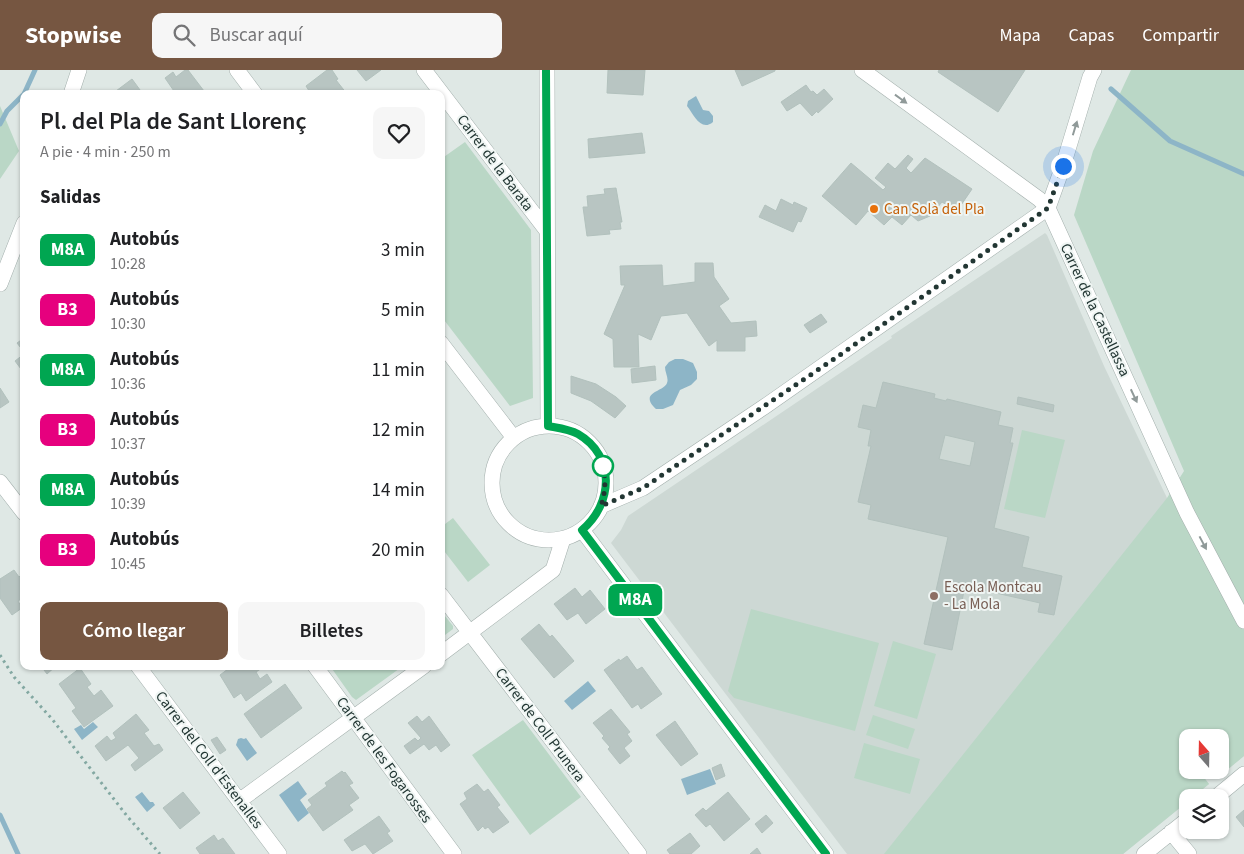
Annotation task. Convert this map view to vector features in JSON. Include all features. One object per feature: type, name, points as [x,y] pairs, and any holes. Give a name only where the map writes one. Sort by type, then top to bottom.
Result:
[{"type":"street","points":[[72,90],[80,70]]},
{"type":"street","points":[[237,70],[252,90]]},
{"type":"street","name":"Carrer de la Barata","points":[[424,70],[439,90]]},
{"type":"street","points":[[546,70],[548,426]]},
{"type":"street","name":"Carrer de la Castellassa","points":[[862,70],[1039,199],[1048,208],[1187,512],[1244,621]]},
{"type":"street","points":[[601,506],[643,488],[845,352],[1048,208],[1090,77],[1094,70]]},
{"type":"street","name":"Carrer de la Barata","points":[[445,97],[547,231]]},
{"type":"street","points":[[0,284],[20,233]]},
{"type":"street","points":[[14,248],[20,256]]},
{"type":"street","points":[[445,348],[514,438]]},
{"type":"street","points":[[548,426],[566,429],[579,434],[596,450],[602,462],[606,476],[605,493],[601,506],[591,522],[582,530],[563,539],[547,540],[528,537],[513,528],[500,514],[493,497],[492,479],[495,464],[504,448],[514,438],[532,428],[548,426]]},
{"type":"street","points":[[0,482],[20,508]]},
{"type":"street","points":[[582,530],[826,854]]},
{"type":"street","points":[[445,651],[554,570],[563,539]]},
{"type":"street","name":"Carrer de Coll Prunera","points":[[445,600],[639,854]]},
{"type":"street","name":"Carrer del Coll d'Estenalles","points":[[141,670],[279,854]]},
{"type":"street","name":"Carrer de les Fogarosses","points":[[318,670],[454,854]]},
{"type":"street","points":[[239,801],[418,670]]},
{"type":"street","points":[[1225,789],[1244,774]]},
{"type":"street","points":[[1144,854],[1179,826]]},
{"type":"street","points":[[1171,832],[1189,854]]},
{"type":"path","points":[[0,655],[14,677],[52,719],[127,816],[160,854]]},
{"type":"shaded area","name":"Escola Montcau - La Mola","points":[[1045,233],[1104,366],[1167,498],[1244,648],[1244,756],[1229,768],[1229,729],[1179,729],[1179,779],[1205,779],[1209,784],[1203,789],[1179,789],[1179,808],[1123,854],[847,854],[611,543],[621,530],[628,516],[892,338],[891,336]]},
{"type":"green space","points":[[1131,70],[1244,70],[1244,756],[1229,768],[1229,729],[1179,729],[1179,779],[1205,779],[1209,784],[1203,789],[1179,789],[1179,808],[1123,854],[884,854],[1167,498],[1184,471],[1074,215],[1093,151]]},
{"type":"green space","points":[[0,106],[19,151],[0,179]]},
{"type":"green space","points":[[465,142],[531,230],[533,398],[510,406],[445,321],[445,156]]},
{"type":"green space","points":[[1022,430],[1065,440],[1045,518],[1004,509]]},
{"type":"green space","points":[[453,518],[490,565],[468,582],[445,552],[445,524]]},
{"type":"green space","points":[[751,609],[879,643],[855,731],[734,698],[728,691]]},
{"type":"green space","points":[[445,616],[453,626],[453,629],[445,635]]},
{"type":"green space","points":[[893,641],[936,654],[917,719],[874,706]]},
{"type":"green space","points":[[333,670],[397,670],[356,700]]},
{"type":"green space","points":[[873,715],[915,729],[908,749],[866,735]]},
{"type":"green space","points":[[523,720],[581,797],[530,835],[472,755]]},
{"type":"green space","points":[[864,743],[920,759],[910,794],[854,778]]},
{"type":"water","points":[[696,96],[703,110],[709,111],[713,116],[713,122],[709,125],[701,124],[687,106],[688,101]]},
{"type":"water","points":[[675,359],[683,359],[693,363],[697,372],[697,379],[691,385],[680,390],[673,405],[663,409],[656,409],[651,403],[651,396],[667,383],[665,367]]},
{"type":"water","points":[[588,681],[596,691],[572,710],[564,701]]},
{"type":"water","points":[[93,722],[98,727],[82,740],[74,729],[81,725],[84,729]]},
{"type":"water","points":[[246,738],[257,753],[247,761],[236,745],[238,739]]},
{"type":"water","points":[[710,769],[716,784],[687,795],[681,779]]},
{"type":"water","points":[[298,781],[307,794],[300,800],[309,813],[298,822],[279,795]]},
{"type":"water","points":[[142,792],[155,805],[147,812],[135,797]]},
{"type":"building","points":[[185,70],[188,70],[203,90],[173,90],[165,78],[173,72],[176,77]]},
{"type":"building","points":[[327,70],[332,70],[338,79],[336,80],[344,90],[308,90],[306,86]]},
{"type":"building","points":[[357,70],[381,70],[366,81]]},
{"type":"building","points":[[608,70],[645,70],[643,95],[607,93]]},
{"type":"building","points":[[735,70],[775,70],[775,71],[742,86]]},
{"type":"building","points":[[939,70],[1025,70],[998,112],[938,72]]},
{"type":"building","points":[[132,79],[140,90],[117,90]]},
{"type":"building","points":[[806,85],[811,92],[813,91],[817,95],[824,89],[833,99],[812,116],[800,103],[787,111],[781,102]]},
{"type":"building","points":[[642,133],[645,153],[589,158],[588,139]]},
{"type":"building","points":[[908,155],[913,159],[906,168],[911,173],[925,158],[972,189],[957,211],[942,202],[930,216],[918,221],[911,215],[902,225],[892,217],[884,225],[868,211],[856,225],[822,196],[851,163],[883,190],[886,187],[875,178],[888,163],[895,169]]},
{"type":"building","points":[[616,188],[622,222],[620,222],[621,229],[609,230],[610,234],[587,236],[583,207],[588,207],[587,196],[605,194],[604,189]]},
{"type":"building","points":[[781,199],[793,205],[794,202],[807,208],[801,222],[798,221],[793,232],[759,217],[765,205],[776,211]]},
{"type":"building","points":[[695,263],[713,263],[714,277],[729,299],[719,306],[731,323],[756,321],[757,336],[745,337],[745,351],[717,351],[717,340],[709,346],[687,313],[661,316],[651,340],[638,334],[639,367],[614,367],[613,339],[604,334],[625,285],[621,285],[620,266],[662,265],[663,286],[695,282]]},
{"type":"building","points":[[821,314],[827,322],[810,333],[804,325]]},
{"type":"building","points":[[20,357],[20,368],[15,361]]},
{"type":"building","points":[[655,366],[656,380],[632,383],[631,369]]},
{"type":"building","points":[[571,376],[596,384],[626,406],[615,418],[591,401],[571,393]]},
{"type":"building","points":[[883,382],[935,394],[934,398],[946,401],[947,399],[1001,412],[998,425],[1013,428],[1010,443],[1013,443],[994,528],[1029,537],[1022,567],[1062,576],[1054,615],[1038,612],[1040,603],[965,586],[952,650],[924,644],[948,537],[868,519],[871,505],[858,502],[871,446],[868,446],[871,430],[858,427],[863,405],[876,408]],"holes":[[[945,435],[975,442],[970,466],[939,459]]]},
{"type":"building","points":[[0,388],[9,402],[0,408]]},
{"type":"building","points":[[1018,397],[1054,405],[1053,412],[1017,404]]},
{"type":"building","points":[[14,570],[20,576],[20,600],[18,601],[20,609],[12,615],[0,598],[0,579]]},
{"type":"building","points":[[575,588],[582,597],[590,590],[605,609],[586,624],[578,613],[567,620],[554,604]]},
{"type":"building","points":[[539,624],[550,637],[552,635],[574,661],[554,678],[521,639]]},
{"type":"building","points":[[627,656],[637,670],[642,667],[662,694],[641,709],[638,704],[632,708],[604,670],[619,659],[620,661]]},
{"type":"building","points":[[77,670],[81,670],[91,684],[87,687],[94,696],[101,690],[113,706],[84,727],[72,711],[76,708],[59,684]]},
{"type":"building","points":[[227,670],[259,670],[256,672],[260,679],[267,674],[272,682],[246,701],[241,693],[234,698],[220,675]]},
{"type":"building","points":[[285,684],[302,708],[261,738],[244,714]]},
{"type":"building","points":[[611,709],[630,732],[627,734],[632,741],[624,748],[630,756],[620,764],[608,749],[610,747],[602,738],[604,736],[593,723]]},
{"type":"building","points":[[136,714],[149,730],[144,733],[154,746],[159,744],[163,750],[135,771],[131,765],[139,758],[128,745],[106,761],[95,746],[107,736],[111,741],[116,738],[113,733]]},
{"type":"building","points":[[417,716],[422,722],[429,716],[450,745],[441,752],[436,745],[429,750],[424,744],[410,754],[404,746],[415,738],[418,741],[421,738],[408,723]]},
{"type":"building","points":[[675,721],[698,754],[681,766],[656,735]]},
{"type":"building","points":[[217,737],[226,750],[220,754],[211,740]]},
{"type":"building","points":[[721,764],[725,776],[716,780],[712,768]]},
{"type":"building","points":[[342,771],[345,772],[353,783],[349,785],[359,798],[349,805],[353,810],[323,831],[307,809],[312,805],[308,800],[327,786],[325,783]]},
{"type":"building","points":[[477,784],[484,792],[488,789],[500,805],[497,807],[509,822],[493,833],[488,827],[485,829],[483,826],[478,831],[460,804],[467,799],[464,793]]},
{"type":"building","points":[[183,792],[200,813],[180,829],[163,808]]},
{"type":"building","points":[[728,792],[750,819],[724,841],[710,824],[706,827],[695,815],[703,808],[706,811]]},
{"type":"building","points":[[1244,810],[1244,827],[1236,817]]},
{"type":"building","points":[[766,815],[773,823],[762,833],[755,824]]},
{"type":"building","points":[[379,816],[390,831],[387,833],[393,841],[373,854],[365,844],[352,851],[344,840]]},
{"type":"building","points":[[690,833],[700,846],[691,854],[670,854],[667,850]]},
{"type":"building","points":[[214,835],[218,841],[223,838],[235,854],[200,854],[196,848]]},
{"type":"building","points":[[757,848],[761,854],[750,854]]},
{"type":"waterway","points":[[26,90],[35,70]]},
{"type":"waterway","points":[[1111,89],[1170,141],[1244,174]]},
{"type":"waterway","points":[[0,124],[7,111],[20,98]]},
{"type":"waterway","points":[[0,815],[18,854]]},
{"type":"bus line","name":"M8A","points":[[546,70],[548,426],[566,429],[579,434],[591,444],[602,462],[606,476],[605,493],[601,506],[591,522],[582,530],[826,854]]},
{"type":"place","name":"Can Solà del Pla","points":[[874,209]]},
{"type":"place","name":"Escola Montcau - La Mola","points":[[934,596]]},
{"type":"route","points":[[603,466],[602,462],[606,476],[605,493],[601,506],[643,488],[837,357],[1048,208],[1063,166]]}]
